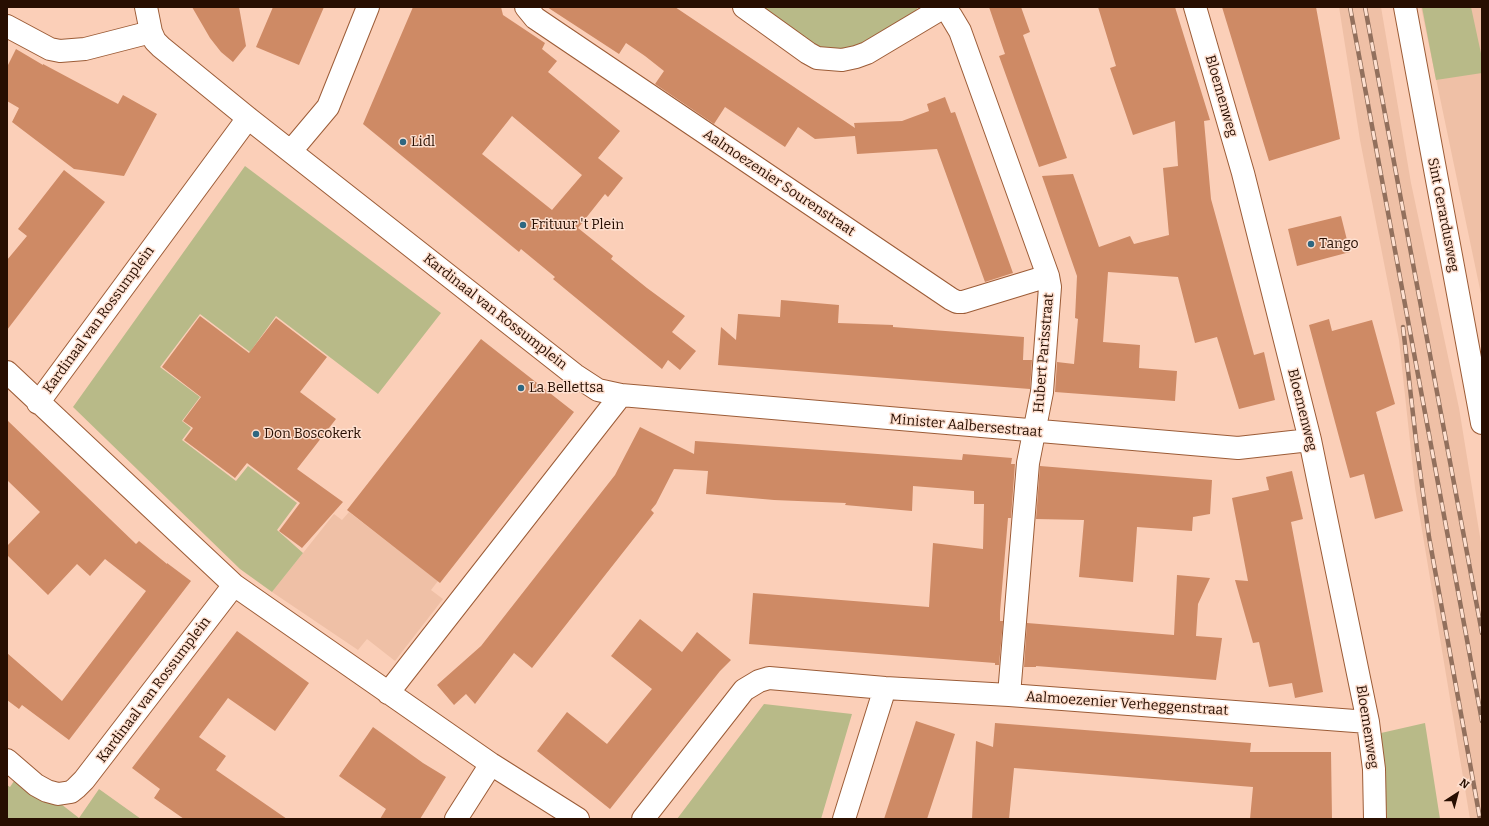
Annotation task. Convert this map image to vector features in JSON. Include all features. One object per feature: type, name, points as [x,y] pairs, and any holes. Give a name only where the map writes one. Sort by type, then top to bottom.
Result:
[{"type":"street","points":[[7,26],[50,49],[60,51],[85,49],[151,32],[146,7]]},
{"type":"street","points":[[292,151],[328,107],[368,7]]},
{"type":"street","name":"Aalmoezenier Sourenstraat","points":[[526,7],[535,18],[951,299],[957,302],[962,302],[1048,276]]},
{"type":"street","points":[[744,7],[817,58],[842,60],[867,53],[944,7]]},
{"type":"street","name":"Hubert Parisstraat","points":[[944,7],[960,31],[1048,276],[1050,295],[1042,392],[1028,463],[1009,695]]},
{"type":"street","name":"Bloemenweg","points":[[1195,7],[1239,159],[1310,440],[1368,722],[1374,769],[1375,819]]},
{"type":"street","name":"Sint Gerardusweg","points":[[1405,7],[1482,423]]},
{"type":"street","name":"Kardinaal van Rossumplein","points":[[151,32],[161,47],[248,118],[292,151],[575,375],[598,390],[621,395]]},
{"type":"street","name":"Kardinaal van Rossumplein","points":[[248,118],[38,403],[234,585],[491,764],[578,819]]},
{"type":"street","points":[[7,372],[38,403]]},
{"type":"street","points":[[388,693],[621,395]]},
{"type":"street","name":"Minister Aalbersestraat","points":[[621,395],[1035,432],[1238,448],[1310,440]]},
{"type":"street","name":"Kardinaal van Rossumplein","points":[[7,760],[36,785],[47,791],[58,794],[71,792],[84,780],[234,585]]},
{"type":"street","name":"Aalmoezenier Verheggenstraat","points":[[643,819],[744,690],[759,681],[769,678],[885,688],[1009,695],[1368,722]]},
{"type":"street","points":[[844,819],[885,688]]},
{"type":"street","points":[[456,819],[491,764]]},
{"type":"shaded area","points":[[1339,7],[1381,7],[1411,183],[1459,408],[1482,549],[1482,819],[1470,819],[1415,488],[1399,340],[1360,140]]},
{"type":"shaded area","points":[[1421,7],[1482,7],[1482,299]]},
{"type":"shaded area","points":[[349,512],[438,581],[431,590],[443,599],[395,661],[367,639],[358,650],[272,592],[334,514],[342,520]]},
{"type":"green space","points":[[759,7],[918,7],[915,13],[853,48],[834,52],[810,45]]},
{"type":"green space","points":[[1422,7],[1471,7],[1482,58],[1482,73],[1436,80]]},
{"type":"green space","points":[[245,166],[441,313],[378,394],[276,316],[250,352],[200,314],[160,367],[200,397],[182,421],[191,428],[182,440],[236,481],[248,466],[297,503],[277,530],[303,553],[272,592],[240,569],[73,407]]},
{"type":"green space","points":[[764,704],[852,714],[821,819],[677,819]]},
{"type":"green space","points":[[1425,723],[1440,819],[1387,819],[1381,733]]},
{"type":"green space","points":[[16,778],[43,800],[53,804],[61,804],[79,818],[99,789],[141,819],[7,819],[7,785],[10,787]]},
{"type":"building","points":[[192,7],[239,7],[246,46],[233,62],[221,52],[210,38]]},
{"type":"building","points":[[273,7],[324,7],[299,65],[256,47]]},
{"type":"building","points":[[413,7],[501,7],[503,15],[545,43],[542,49],[557,61],[548,72],[620,131],[598,158],[623,178],[608,197],[605,194],[578,228],[613,256],[611,259],[685,316],[672,332],[696,351],[680,370],[668,360],[662,369],[553,279],[555,277],[521,249],[519,252],[363,124]],"holes":[[[512,116],[582,175],[552,210],[482,154]]]},
{"type":"building","points":[[547,7],[675,7],[855,128],[854,123],[902,121],[929,111],[927,104],[945,97],[951,113],[955,112],[1013,273],[985,282],[937,149],[857,154],[855,136],[815,139],[798,127],[785,147],[725,107],[714,124],[655,84],[664,71],[645,56],[626,43],[619,54]]},
{"type":"building","points":[[989,7],[1021,7],[1030,32],[1023,35],[1067,158],[1039,167],[999,56],[1005,54]]},
{"type":"building","points":[[1098,7],[1175,7],[1210,120],[1204,121],[1211,199],[1254,355],[1264,352],[1275,400],[1239,409],[1217,337],[1195,343],[1178,277],[1108,272],[1103,342],[1140,345],[1139,368],[1177,371],[1175,401],[1055,392],[1057,362],[1074,364],[1078,319],[1075,318],[1077,276],[1042,176],[1073,174],[1099,247],[1130,236],[1134,244],[1169,235],[1163,168],[1178,166],[1175,121],[1133,135],[1110,68],[1116,66]]},
{"type":"building","points":[[1222,7],[1316,7],[1340,139],[1269,161]]},
{"type":"building","points":[[16,49],[43,65],[118,104],[123,95],[157,114],[124,176],[74,169],[12,122],[19,108],[7,101],[7,67]]},
{"type":"building","points":[[64,170],[105,202],[7,330],[7,260],[27,236],[18,229]]},
{"type":"building","points":[[1341,216],[1350,252],[1297,266],[1288,229]]},
{"type":"building","points":[[781,300],[839,305],[838,323],[893,325],[893,327],[1024,337],[1023,360],[1032,360],[1030,389],[718,365],[721,327],[736,340],[738,314],[780,317]]},
{"type":"building","name":"Don Boscokerk","points":[[200,316],[249,353],[276,318],[327,357],[300,392],[336,419],[297,469],[343,502],[302,548],[279,531],[300,503],[247,463],[235,478],[184,440],[193,428],[183,421],[201,397],[162,367]]},
{"type":"building","points":[[1329,319],[1332,331],[1372,320],[1395,404],[1376,412],[1403,511],[1375,519],[1364,474],[1350,478],[1309,325]]},
{"type":"building","name":"La Bellettsa","points":[[481,339],[574,412],[440,583],[347,510]]},
{"type":"building","points":[[7,420],[136,544],[139,541],[191,581],[69,740],[22,705],[19,709],[7,700],[7,653],[62,701],[146,591],[105,559],[90,576],[77,564],[48,595],[7,555],[7,546],[40,512],[7,480]]},
{"type":"building","points":[[640,427],[694,454],[695,441],[962,460],[963,454],[1012,458],[1011,464],[1015,464],[1011,518],[1008,518],[1000,612],[1000,621],[1003,621],[999,665],[995,665],[995,663],[749,644],[753,593],[929,607],[933,543],[983,549],[984,504],[974,504],[974,491],[913,486],[912,511],[845,505],[846,503],[774,500],[706,494],[708,471],[674,469],[656,504],[651,510],[654,513],[532,668],[514,653],[475,704],[466,694],[454,705],[437,685],[481,646],[615,475]]},
{"type":"building","points":[[1040,466],[1212,480],[1210,514],[1193,517],[1192,531],[1137,527],[1133,582],[1079,577],[1084,520],[1036,519]]},
{"type":"building","points":[[1292,471],[1303,519],[1291,522],[1323,692],[1295,698],[1292,683],[1269,687],[1259,642],[1253,643],[1235,580],[1248,581],[1232,498],[1269,490],[1266,477]]},
{"type":"building","points":[[1177,575],[1210,578],[1198,604],[1196,636],[1222,638],[1216,680],[1036,666],[1024,667],[1027,623],[1174,635]]},
{"type":"building","points":[[640,619],[682,652],[697,632],[731,660],[720,671],[610,809],[537,751],[567,712],[607,744],[652,689],[611,656]]},
{"type":"building","points":[[237,631],[309,683],[275,731],[228,698],[199,737],[226,756],[216,770],[287,819],[184,819],[154,798],[160,789],[132,768]]},
{"type":"building","points":[[916,721],[955,734],[927,819],[884,819]]},
{"type":"building","points":[[995,723],[1251,743],[1250,752],[1331,752],[1332,819],[1250,819],[1253,787],[1014,768],[1009,819],[972,819],[976,741],[993,747]]},
{"type":"building","points":[[373,727],[423,763],[446,777],[420,819],[380,819],[386,809],[339,776]]},
{"type":"railway","points":[[1350,7],[1482,721]]},
{"type":"railway","points":[[1365,7],[1482,633]]},
{"type":"railway","points":[[1403,327],[1429,537],[1480,819]]},
{"type":"place","name":"Lidl","points":[[403,142]]},
{"type":"place","name":"Frituur 't Plein","points":[[523,225]]},
{"type":"place","name":"Tango","points":[[1311,244]]},
{"type":"place","name":"La Bellettsa","points":[[521,388]]},
{"type":"place","name":"Don Boscokerk","points":[[256,434]]}]
